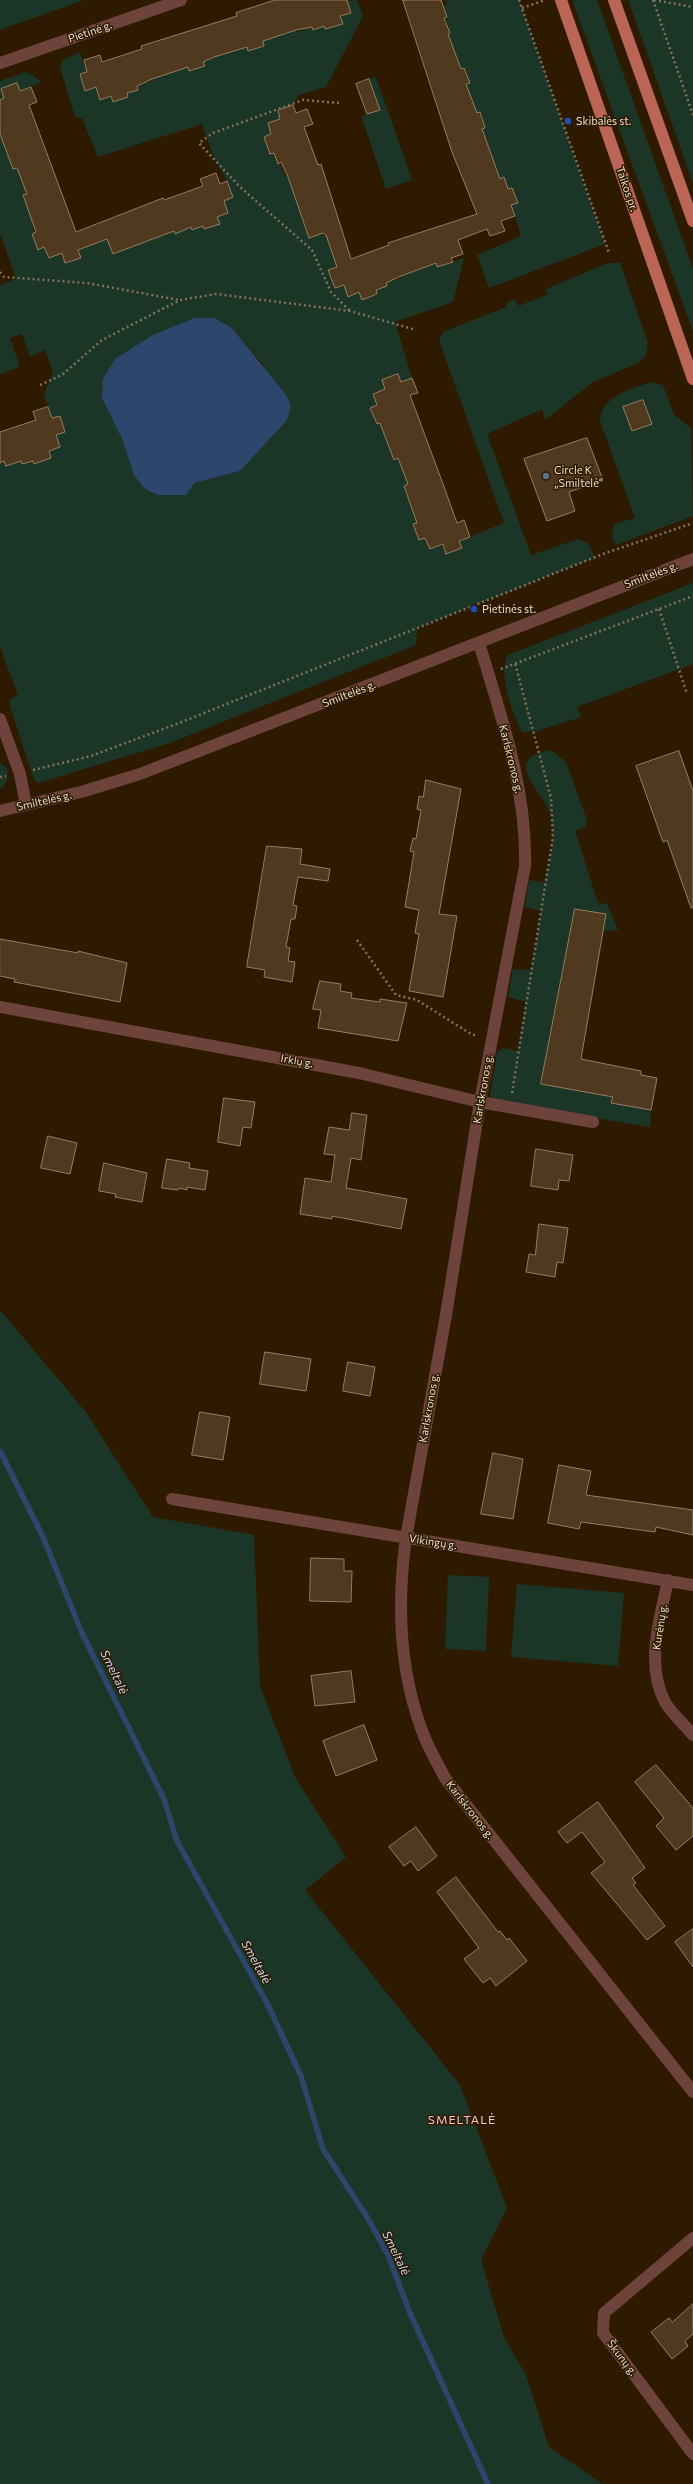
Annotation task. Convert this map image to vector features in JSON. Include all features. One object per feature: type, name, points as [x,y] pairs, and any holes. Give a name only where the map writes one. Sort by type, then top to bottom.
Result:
[{"type":"main road","name":"Taikos pr.","points":[[561,0],[693,379]]},
{"type":"main road","points":[[614,0],[693,221]]},
{"type":"street","name":"Pietinė g.","points":[[0,63],[181,0]]},
{"type":"street","name":"Smiltelės g.","points":[[0,811],[81,792],[140,774],[693,559]]},
{"type":"street","name":"Karlskronos g.","points":[[479,643],[518,777],[526,836],[525,866],[480,1102],[446,1315],[406,1538],[402,1569],[400,1611],[408,1679],[421,1729],[445,1778],[693,2092]]},
{"type":"street","points":[[0,719],[20,774],[26,805]]},
{"type":"street","name":"Irklų g.","points":[[0,1007],[359,1073],[480,1102],[593,1122]]},
{"type":"street","name":"Vikingų g.","points":[[172,1499],[693,1585]]},
{"type":"street","name":"Kurėnų g.","points":[[668,1580],[655,1648],[656,1676],[665,1702],[693,1735]]},
{"type":"street","name":"Škunų g.","points":[[693,2238],[604,2313],[603,2333],[693,2454]]},
{"type":"path","points":[[519,0],[609,254]]},
{"type":"path","points":[[522,8],[545,0]]},
{"type":"path","points":[[693,7],[653,0],[693,115]]},
{"type":"path","points":[[339,103],[303,100],[213,133],[199,143],[240,187],[312,250],[332,292],[350,312]]},
{"type":"path","points":[[0,272],[4,277],[87,283],[180,300]]},
{"type":"path","points":[[40,385],[62,375],[102,340],[180,300],[216,294],[350,312],[416,330]]},
{"type":"path","points":[[0,777],[20,774],[91,756],[174,725],[603,554],[693,523]]},
{"type":"path","points":[[488,674],[693,596]]},
{"type":"path","points":[[659,609],[687,694]]},
{"type":"path","points":[[357,940],[396,995],[417,1000],[471,1034],[492,1039]]},
{"type":"green space","points":[[0,0],[84,0],[0,30]]},
{"type":"green space","points":[[357,0],[363,16],[326,87],[299,95],[293,105],[278,110],[280,119],[268,123],[271,134],[264,137],[270,154],[274,153],[286,177],[291,176],[294,184],[291,185],[309,238],[323,233],[324,236],[327,235],[337,267],[328,270],[335,288],[344,285],[348,296],[359,292],[362,300],[377,295],[376,290],[387,286],[386,283],[401,278],[400,272],[409,273],[436,263],[438,267],[464,258],[453,302],[395,322],[412,378],[401,382],[398,374],[382,380],[385,389],[373,393],[377,405],[370,408],[376,424],[380,423],[395,460],[398,458],[408,484],[404,486],[417,523],[413,525],[419,540],[425,538],[430,549],[443,544],[447,554],[462,548],[459,541],[504,523],[439,340],[443,332],[506,307],[507,303],[514,299],[519,306],[548,294],[546,289],[608,263],[620,263],[648,343],[646,355],[640,362],[593,382],[545,420],[542,409],[487,434],[531,555],[579,539],[590,545],[594,558],[417,628],[416,645],[170,743],[38,783],[34,779],[9,703],[10,699],[18,695],[0,647],[0,463],[4,461],[6,466],[21,461],[22,464],[33,461],[34,463],[51,458],[49,451],[60,447],[56,435],[65,432],[60,416],[52,418],[44,394],[53,372],[45,350],[30,357],[22,334],[10,338],[20,367],[0,374],[0,285],[16,279],[0,233],[0,134],[3,143],[8,142],[13,169],[17,168],[27,194],[23,196],[29,210],[37,220],[32,222],[38,250],[44,247],[49,258],[62,253],[66,263],[81,258],[78,251],[107,239],[113,254],[173,228],[175,233],[191,227],[192,230],[203,226],[205,229],[219,224],[217,217],[228,213],[224,201],[233,197],[227,181],[214,158],[202,124],[98,157],[82,118],[75,117],[60,67],[63,60],[80,52],[87,72],[80,74],[85,91],[96,87],[100,100],[111,96],[113,102],[128,97],[127,93],[138,90],[137,86],[153,80],[151,75],[160,76],[188,67],[189,71],[205,66],[203,62],[214,58],[209,43],[247,47],[248,50],[264,46],[263,41],[288,33],[287,30],[295,27],[297,32],[312,27],[314,30],[324,26],[326,29],[342,24],[340,16],[351,13],[347,1]],"holes":[[[214,318],[232,328],[265,367],[240,471],[194,483],[134,475],[122,439]]]},
{"type":"green space","points":[[446,0],[519,0],[605,244],[489,288],[477,255],[521,236],[511,205],[518,203],[512,188],[508,189],[504,177],[499,179],[482,129],[485,127],[480,112],[475,114],[466,84],[470,83],[465,68],[461,69],[452,45],[445,35],[450,33],[443,6],[447,4]]},
{"type":"green space","points":[[572,0],[597,0],[693,269],[693,331]]},
{"type":"green space","points":[[628,0],[693,0],[693,183]]},
{"type":"green space","points":[[27,72],[42,82],[20,91],[1,89],[4,98],[0,100],[0,81]]},
{"type":"green space","points":[[376,77],[412,180],[386,189],[361,116],[380,110],[369,79]]},
{"type":"green space","points":[[651,382],[663,385],[674,415],[691,428],[693,516],[616,545],[612,537],[614,524],[635,518],[600,421],[602,412],[611,400],[626,391]]},
{"type":"green space","points":[[693,583],[693,664],[577,707],[581,717],[537,731],[522,732],[514,715],[505,683],[504,672],[508,655]]},
{"type":"green space","points":[[551,750],[566,762],[587,820],[585,827],[575,831],[598,903],[607,904],[618,930],[603,931],[606,914],[575,909],[541,1084],[613,1097],[612,1103],[651,1110],[650,1127],[497,1102],[490,1096],[497,1052],[503,1048],[518,1051],[526,1002],[508,997],[513,969],[531,970],[541,911],[525,907],[529,880],[545,883],[552,843],[553,827],[549,809],[529,778],[526,769],[527,761],[535,755]]},
{"type":"green space","points":[[0,763],[7,768],[7,780],[0,789]]},
{"type":"green space","points":[[0,1310],[85,1411],[153,1517],[254,1535],[260,1686],[295,1777],[346,1857],[305,1890],[460,2085],[507,2208],[481,2260],[504,2337],[526,2375],[549,2447],[603,2484],[0,2484]]},
{"type":"green space","points":[[448,1575],[489,1577],[486,1651],[445,1649]]},
{"type":"green space","points":[[517,1584],[624,1593],[618,1666],[511,1657]]},
{"type":"water","points":[[195,318],[214,318],[232,328],[287,396],[291,407],[287,420],[240,471],[194,483],[186,495],[158,495],[144,488],[134,475],[122,439],[102,398],[103,379],[115,359],[153,335]]},
{"type":"building","points":[[275,0],[347,0],[351,13],[340,16],[343,24],[325,29],[324,26],[313,30],[312,27],[296,30],[263,41],[264,46],[248,51],[247,47],[214,57],[203,62],[205,66],[189,71],[188,67],[152,79],[137,86],[138,90],[127,93],[128,97],[113,102],[111,96],[100,100],[96,87],[85,91],[80,74],[87,72],[84,60],[100,55],[102,62],[142,49],[141,46],[237,16],[236,13]]},
{"type":"building","points":[[403,0],[441,0],[447,17],[444,18],[450,33],[448,34],[461,69],[464,68],[470,83],[466,84],[477,113],[480,112],[485,128],[482,129],[500,179],[504,177],[508,189],[512,188],[518,203],[511,205],[515,216],[501,221],[505,231],[490,236],[487,229],[458,240],[463,254],[451,258],[453,262],[437,267],[436,263],[401,276],[386,283],[387,286],[376,290],[377,294],[362,300],[359,292],[348,297],[344,285],[335,288],[328,270],[337,267],[326,235],[323,233],[309,238],[288,177],[281,162],[278,164],[274,153],[270,154],[264,137],[271,134],[268,123],[280,119],[278,110],[293,105],[296,113],[307,109],[313,124],[304,127],[318,165],[321,164],[351,259],[389,245],[388,243],[477,214],[452,152]]},
{"type":"building","points":[[369,79],[380,110],[367,114],[356,84]]},
{"type":"building","points":[[17,83],[20,91],[31,87],[37,102],[29,105],[76,232],[163,198],[164,200],[203,186],[200,179],[216,173],[220,184],[227,181],[233,197],[224,201],[228,213],[217,217],[220,224],[204,229],[203,226],[192,230],[191,227],[175,234],[174,231],[113,254],[107,239],[78,250],[81,258],[65,263],[62,253],[49,258],[44,247],[38,250],[32,234],[36,232],[23,195],[27,194],[17,168],[13,169],[0,134],[0,100],[4,98],[1,89]]},
{"type":"building","points":[[398,374],[401,382],[412,378],[418,393],[410,395],[457,523],[464,520],[470,537],[459,541],[462,548],[446,554],[443,544],[430,549],[425,538],[419,540],[413,524],[417,523],[404,486],[408,484],[398,458],[394,460],[380,423],[377,424],[370,408],[377,405],[373,394],[385,389],[382,380]]},
{"type":"building","points":[[643,400],[652,424],[632,431],[623,407]]},
{"type":"building","points":[[48,407],[52,418],[60,416],[65,432],[56,435],[60,447],[49,451],[51,458],[34,464],[33,461],[22,464],[21,461],[6,466],[4,461],[0,463],[0,432],[36,420],[33,412]]},
{"type":"building","points":[[587,438],[603,480],[569,492],[575,511],[547,521],[524,459]]},
{"type":"building","points":[[679,751],[693,791],[693,908],[691,908],[667,840],[663,842],[636,766]]},
{"type":"building","points":[[426,780],[461,789],[439,914],[457,916],[443,997],[409,991],[419,934],[415,933],[419,910],[405,907],[414,852],[410,851],[413,838],[416,839],[421,810],[417,809],[419,796],[423,797]]},
{"type":"building","points":[[267,846],[302,849],[300,864],[330,869],[328,881],[298,877],[293,905],[297,906],[295,919],[291,919],[286,947],[290,948],[288,961],[295,962],[292,982],[264,977],[265,970],[247,967]]},
{"type":"building","points":[[575,909],[606,914],[581,1059],[641,1071],[641,1075],[657,1078],[651,1110],[611,1103],[613,1097],[541,1084]]},
{"type":"building","points":[[0,939],[78,953],[78,951],[127,963],[120,1002],[14,982],[15,979],[0,976]]},
{"type":"building","points":[[320,981],[341,984],[340,991],[352,993],[351,998],[380,1002],[380,999],[407,1003],[398,1041],[318,1028],[321,1010],[313,1009]]},
{"type":"building","points":[[224,1098],[255,1102],[251,1128],[243,1127],[240,1146],[218,1142]]},
{"type":"building","points":[[352,1113],[367,1115],[361,1160],[351,1158],[346,1188],[407,1199],[401,1229],[332,1216],[332,1219],[300,1214],[305,1178],[331,1182],[335,1155],[324,1154],[329,1127],[349,1130]]},
{"type":"building","points":[[48,1136],[77,1143],[70,1174],[41,1168]]},
{"type":"building","points":[[536,1149],[573,1155],[569,1181],[559,1180],[558,1190],[531,1186]]},
{"type":"building","points":[[167,1159],[190,1163],[189,1168],[208,1171],[205,1190],[187,1187],[187,1190],[179,1188],[178,1190],[162,1188]]},
{"type":"building","points":[[104,1163],[147,1173],[142,1202],[115,1197],[116,1194],[99,1191]]},
{"type":"building","points":[[539,1224],[568,1228],[563,1263],[557,1262],[555,1277],[526,1272],[529,1254],[535,1255]]},
{"type":"building","points":[[265,1352],[311,1359],[306,1391],[260,1384]]},
{"type":"building","points":[[348,1362],[375,1367],[370,1396],[343,1391]]},
{"type":"building","points":[[200,1412],[230,1417],[223,1460],[192,1455]]},
{"type":"building","points":[[493,1453],[523,1459],[513,1519],[481,1514]]},
{"type":"building","points":[[559,1465],[591,1471],[586,1495],[693,1510],[693,1535],[656,1527],[655,1532],[581,1522],[579,1529],[548,1523]]},
{"type":"building","points":[[311,1558],[344,1559],[344,1571],[352,1571],[351,1602],[310,1601]]},
{"type":"building","points":[[351,1671],[355,1702],[315,1706],[311,1676]]},
{"type":"building","points":[[364,1725],[377,1760],[336,1776],[323,1741]]},
{"type":"building","points":[[656,1765],[693,1808],[693,1836],[676,1850],[656,1826],[664,1818],[635,1782]]},
{"type":"building","points":[[598,1802],[645,1868],[632,1878],[636,1883],[633,1885],[665,1926],[647,1940],[591,1873],[605,1862],[582,1832],[567,1843],[558,1832]]},
{"type":"building","points":[[416,1827],[437,1856],[418,1871],[411,1861],[404,1866],[389,1847]]},
{"type":"building","points":[[456,1877],[498,1932],[500,1931],[507,1940],[509,1938],[527,1961],[496,1986],[490,1978],[483,1983],[464,1959],[479,1948],[437,1892]]},
{"type":"building","points":[[693,1929],[693,1967],[675,1942]]},
{"type":"building","points":[[693,2304],[693,2334],[685,2341],[688,2346],[672,2359],[651,2332],[669,2318],[672,2322]]},
{"type":"waterway","name":"Smeltalė","points":[[0,1451],[43,1537],[82,1633],[164,1799],[177,1841],[268,2005],[301,2076],[323,2149],[367,2217],[388,2255],[410,2313],[488,2484]]},
{"type":"place","name":"Skibalės st.","points":[[568,121]]},
{"type":"place","name":"Circle K „Smiltelė“","points":[[546,476]]},
{"type":"place","name":"Pietinės st.","points":[[474,609]]},
{"type":"district","name":"SMELTALĖ","points":[[462,2120]]}]
